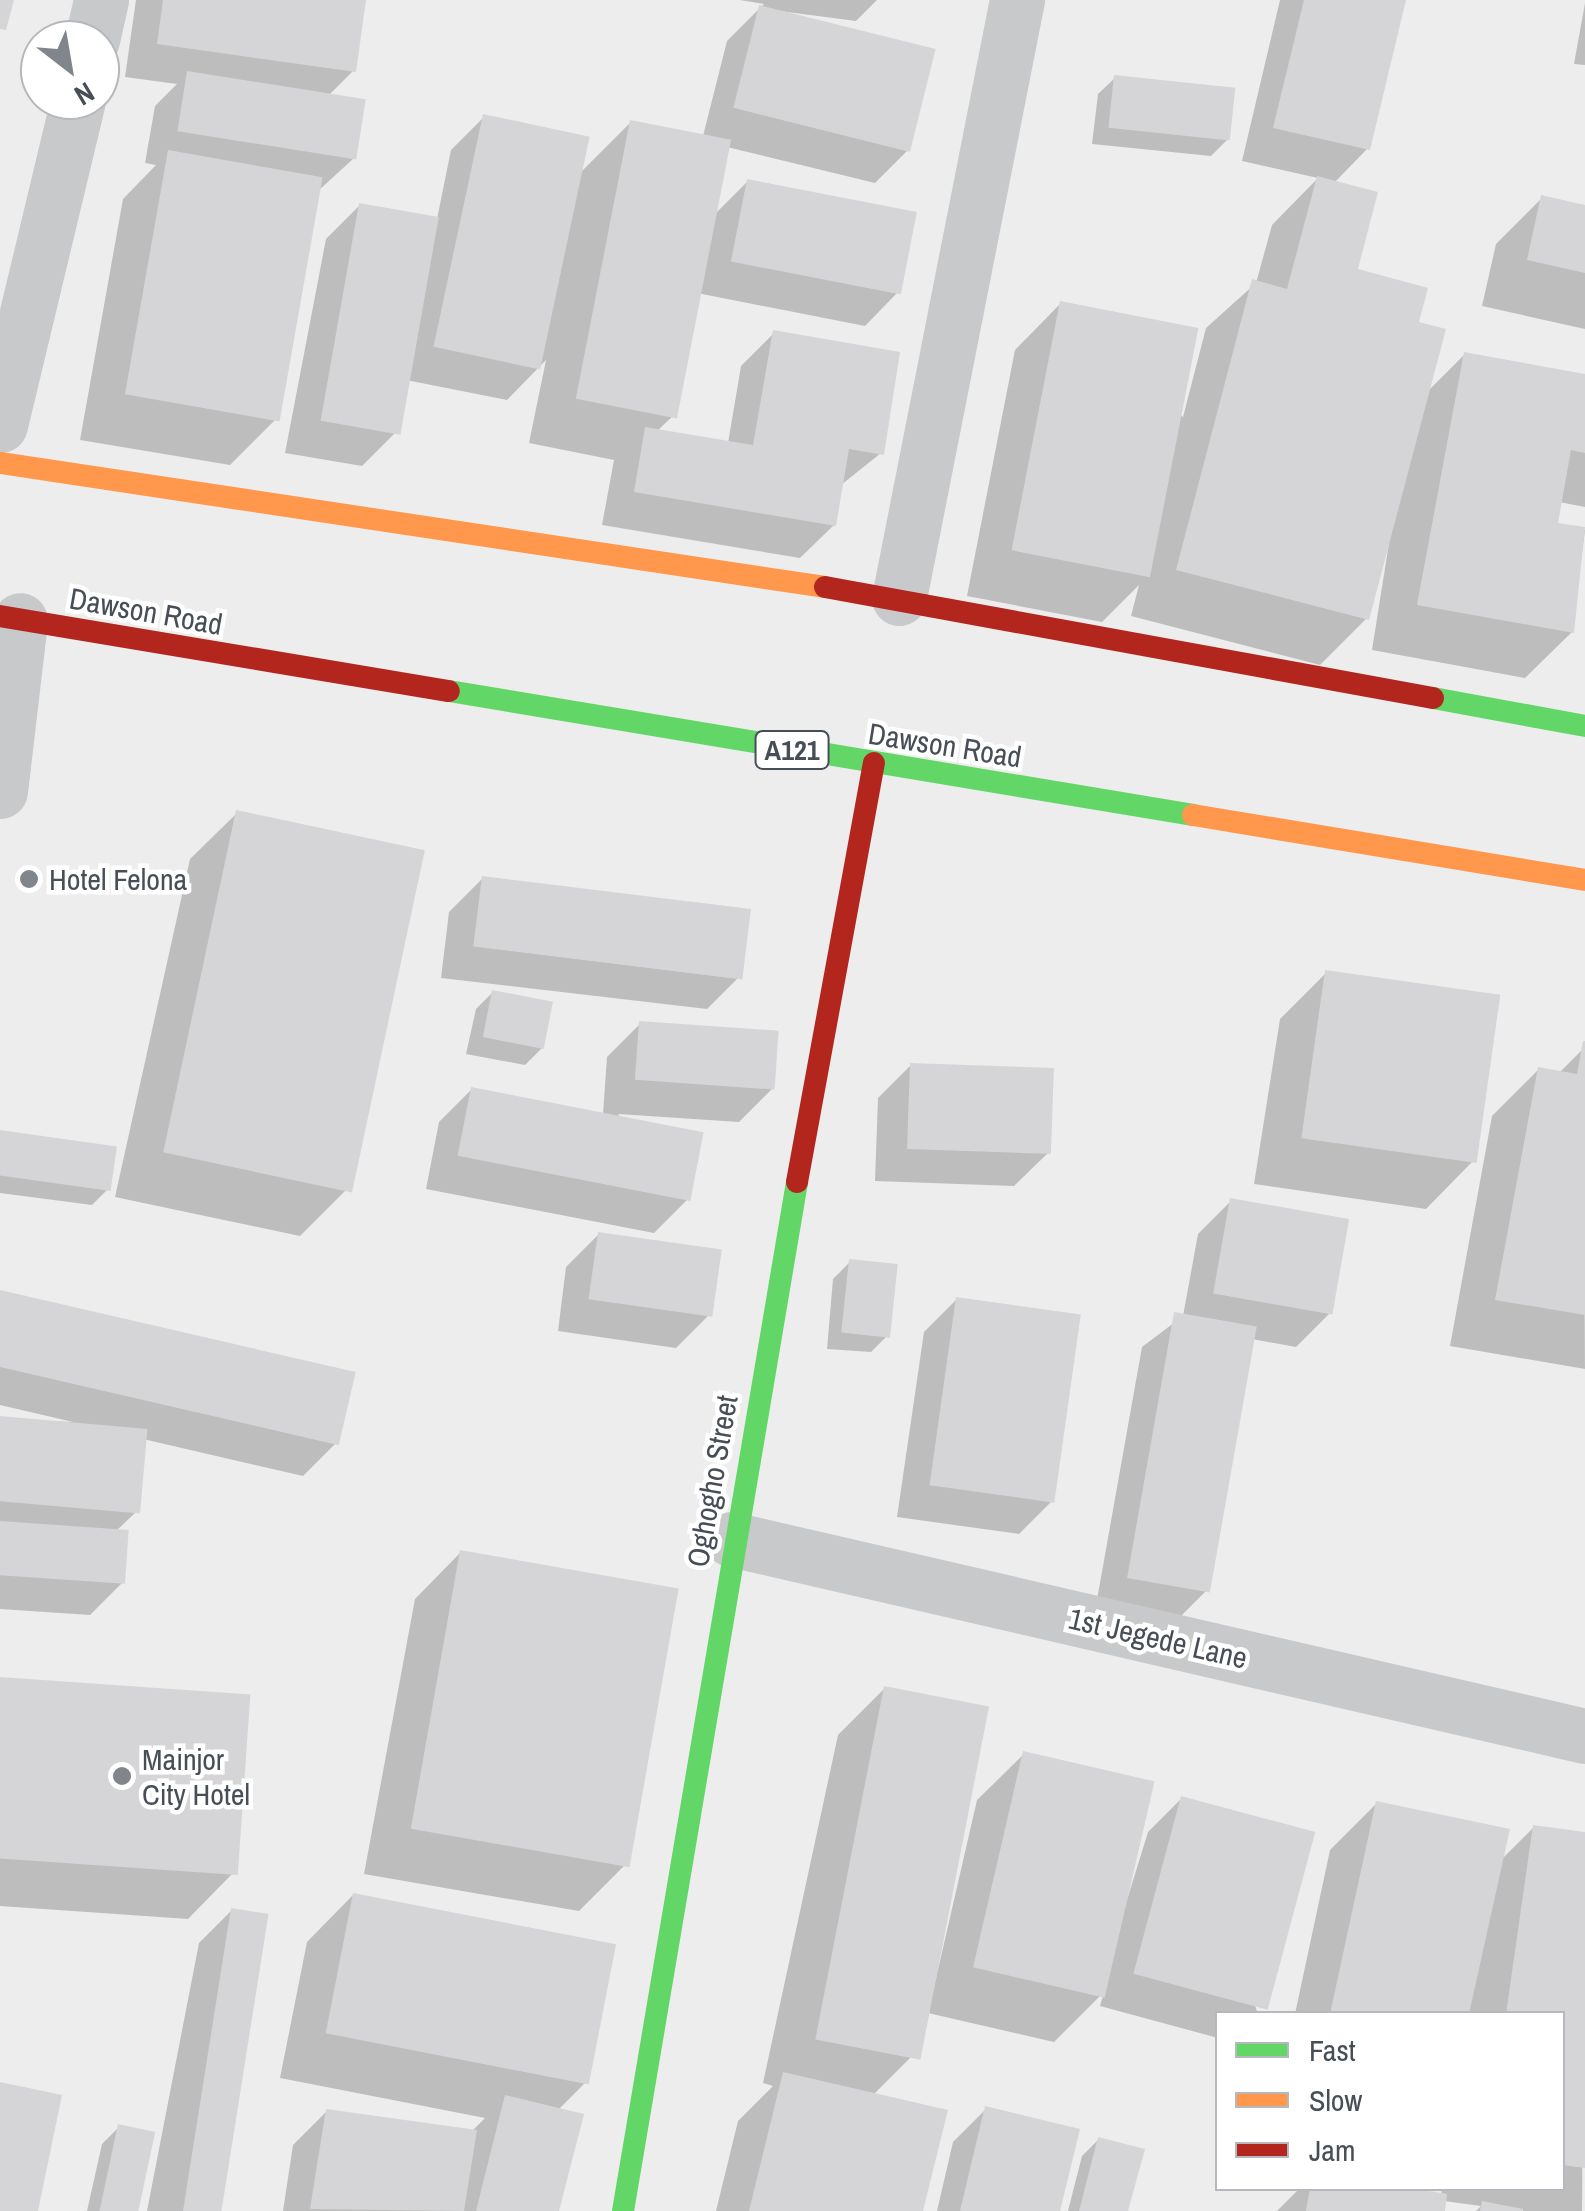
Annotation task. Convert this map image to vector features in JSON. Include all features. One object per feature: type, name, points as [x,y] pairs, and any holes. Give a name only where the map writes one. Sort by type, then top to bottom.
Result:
[{"type":"main road","points":[[0,463],[899,598],[1585,726]]},
{"type":"main road","name":"Dawson Road","points":[[10,618],[1585,880]]},
{"type":"main road","name":"Oghogho Street","points":[[623,2211],[731,1540],[874,763]]},
{"type":"street","points":[[899,598],[1017,0]]},
{"type":"street","points":[[0,425],[73,120]]},
{"type":"street","points":[[0,791],[10,618]]},
{"type":"street","name":"1st Jegede Lane","points":[[731,1540],[1585,1736]]},
{"type":"building","points":[[0,0],[14,0],[6,30],[0,29]]},
{"type":"building","points":[[163,0],[366,0],[356,72],[157,44]]},
{"type":"building","points":[[1304,0],[1406,0],[1370,150],[1273,128]]},
{"type":"building","points":[[759,5],[936,49],[910,152],[733,108]]},
{"type":"building","points":[[187,71],[366,99],[356,160],[177,131]]},
{"type":"building","points":[[1114,75],[1235,88],[1230,140],[1108,128]]},
{"type":"building","points":[[483,114],[590,137],[540,369],[434,347]]},
{"type":"building","points":[[630,120],[731,140],[677,418],[576,399]]},
{"type":"building","points":[[168,150],[323,177],[280,421],[125,394]]},
{"type":"building","points":[[1317,176],[1378,192],[1358,269],[1428,288],[1419,322],[1446,329],[1369,620],[1176,570],[1252,279],[1287,289]]},
{"type":"building","points":[[747,179],[917,212],[901,294],[731,261]]},
{"type":"building","points":[[1541,195],[1585,205],[1585,273],[1527,260]]},
{"type":"building","points":[[359,203],[439,217],[400,435],[321,421]]},
{"type":"building","points":[[1060,301],[1198,328],[1150,577],[1012,550]]},
{"type":"building","points":[[773,330],[900,352],[884,455],[849,449],[836,526],[634,492],[645,427],[753,445]]},
{"type":"building","points":[[1464,352],[1585,374],[1585,453],[1571,450],[1558,523],[1585,527],[1574,633],[1417,605]]},
{"type":"building","points":[[236,810],[425,850],[352,1192],[163,1152]]},
{"type":"building","points":[[482,876],[751,909],[742,979],[473,946]]},
{"type":"building","points":[[1325,970],[1500,995],[1477,1163],[1301,1138]]},
{"type":"building","points":[[492,990],[553,1002],[544,1049],[483,1037]]},
{"type":"building","points":[[639,1021],[779,1031],[775,1090],[635,1080]]},
{"type":"building","points":[[1583,1041],[1585,1315],[1495,1300],[1538,1067],[1577,1074]]},
{"type":"building","points":[[910,1063],[1054,1068],[1051,1154],[907,1149]]},
{"type":"building","points":[[471,1087],[704,1132],[690,1201],[458,1156]]},
{"type":"building","points":[[0,1130],[117,1146],[111,1191],[0,1175]]},
{"type":"building","points":[[1230,1198],[1349,1219],[1332,1315],[1213,1294]]},
{"type":"building","points":[[598,1232],[722,1249],[712,1317],[589,1299]]},
{"type":"building","points":[[849,1259],[898,1264],[890,1338],[841,1333]]},
{"type":"building","points":[[0,1290],[356,1372],[339,1445],[0,1367]]},
{"type":"building","points":[[956,1297],[1081,1315],[1054,1503],[930,1485]]},
{"type":"building","points":[[1174,1312],[1257,1327],[1210,1592],[1127,1578]]},
{"type":"building","points":[[0,1416],[147,1429],[140,1514],[0,1501]]},
{"type":"building","points":[[0,1521],[129,1530],[125,1584],[0,1575]]},
{"type":"building","points":[[460,1550],[679,1589],[629,1867],[411,1829]]},
{"type":"building","name":"Mainjor City Hotel","points":[[0,1677],[250,1695],[238,1875],[0,1858]]},
{"type":"building","points":[[884,1686],[989,1706],[920,2060],[815,2039]]},
{"type":"building","points":[[1023,1751],[1155,1781],[1105,1998],[973,1967]]},
{"type":"building","points":[[1181,1796],[1315,1832],[1268,2010],[1133,1974]]},
{"type":"building","points":[[1376,1801],[1510,1829],[1470,2011],[1331,2011]]},
{"type":"building","points":[[1533,1825],[1585,1832],[1585,2168],[1565,2165],[1565,2011],[1506,2011]]},
{"type":"building","points":[[353,1893],[616,1944],[589,2085],[326,2033]]},
{"type":"building","points":[[231,1908],[269,1914],[221,2211],[183,2211]]},
{"type":"building","points":[[783,2072],[948,2110],[923,2211],[749,2211]]},
{"type":"building","points":[[0,2082],[62,2095],[38,2211],[0,2211]]},
{"type":"building","points":[[505,2095],[584,2114],[559,2211],[476,2211]]},
{"type":"building","points":[[985,2106],[1080,2129],[1060,2211],[960,2211]]},
{"type":"building","points":[[326,2109],[477,2130],[464,2211],[310,2209]]},
{"type":"building","points":[[118,2124],[155,2132],[138,2211],[100,2211]]},
{"type":"building","points":[[1098,2137],[1145,2149],[1128,2211],[1079,2211]]},
{"type":"building","points":[[1309,2191],[1447,2194],[1445,2211],[1306,2211]]},
{"type":"building","points":[[1482,2201],[1523,2209],[1523,2211],[1480,2211]]},
{"type":"traffic: fast","points":[[449,691],[1193,815]]},
{"type":"traffic: fast","points":[[1433,698],[1585,726]]},
{"type":"traffic: fast","points":[[623,2211],[797,1182]]},
{"type":"traffic: slow","points":[[0,463],[825,587]]},
{"type":"traffic: slow","points":[[1193,815],[1585,880]]},
{"type":"traffic: jam","points":[[825,587],[1433,698]]},
{"type":"traffic: jam","points":[[0,616],[449,691]]},
{"type":"traffic: jam","points":[[797,1182],[874,763]]},
{"type":"place","name":"Hotel Felona","points":[[29,879]]},
{"type":"place","name":"Mainjor City Hotel","points":[[122,1776]]}]
